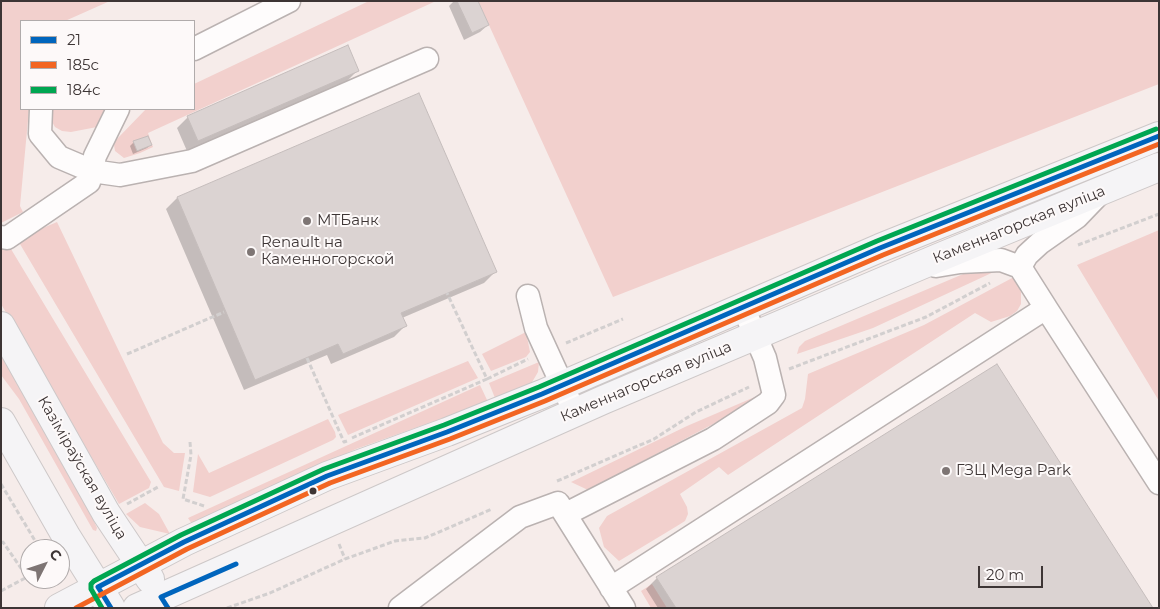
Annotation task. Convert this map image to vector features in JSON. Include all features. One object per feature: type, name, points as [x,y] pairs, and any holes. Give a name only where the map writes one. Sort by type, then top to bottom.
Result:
[{"type":"main road","name":"Каменнагорская вуліца","points":[[59,608],[105,598],[140,565],[184,542],[327,476],[447,432],[563,385],[880,248],[1159,136]]},
{"type":"main road","name":"Каменнагорская вуліца","points":[[155,604],[575,412],[908,270],[1159,167]]},
{"type":"main road","name":"Казіміраўская вуліца","points":[[1,326],[106,513],[140,565],[155,604]]},
{"type":"main road","points":[[1,422],[66,536],[105,598]]},
{"type":"lane","points":[[195,48],[289,1]]},
{"type":"lane","points":[[41,110],[40,134],[59,157],[92,171],[120,175],[192,161],[426,59]]},
{"type":"lane","points":[[1,237],[7,238],[89,182],[95,156],[118,110]]},
{"type":"lane","points":[[1020,267],[1027,255],[1040,243],[1077,218],[1102,191]]},
{"type":"lane","points":[[908,270],[960,262],[1001,260],[1020,267],[1159,483]]},
{"type":"lane","points":[[528,296],[536,328],[575,412]]},
{"type":"lane","points":[[566,514],[712,439],[768,403],[774,395],[770,377],[765,358],[743,307]]},
{"type":"lane","points":[[612,588],[1046,308]]},
{"type":"lane","points":[[400,608],[520,517],[558,502],[624,608]]},
{"type":"path","points":[[1076,246],[1159,214]]},
{"type":"path","points":[[548,484],[654,438],[696,412],[770,377],[926,317],[1020,267]]},
{"type":"path","points":[[307,358],[344,442],[487,379],[448,293]]},
{"type":"path","points":[[127,354],[224,312]]},
{"type":"path","points":[[183,499],[190,455],[190,442]]},
{"type":"path","points":[[1,484],[34,539]]},
{"type":"path","points":[[126,504],[158,487]]},
{"type":"path","points":[[227,608],[270,593],[362,553],[395,541],[424,538],[495,508]]},
{"type":"path","points":[[1,543],[3,542],[20,567]]},
{"type":"path","points":[[1,591],[20,581]]},
{"type":"shaded area","points":[[1,1],[110,1],[67,20],[20,20],[20,110],[29,110],[20,206],[23,212],[1,223]]},
{"type":"shaded area","points":[[369,1],[436,1],[148,133],[153,147],[124,158],[115,151],[114,145],[116,140],[145,110],[195,110],[195,84]]},
{"type":"shaded area","points":[[478,1],[1159,1],[1159,84],[613,297]]},
{"type":"shaded area","points":[[51,110],[107,110],[97,127],[71,132],[62,131],[55,127],[51,120]]},
{"type":"shaded area","points":[[57,222],[163,443],[174,453],[185,453],[179,491],[164,487],[17,239]]},
{"type":"shaded area","points":[[1159,230],[1159,401],[1077,265]]},
{"type":"shaded area","points":[[1,248],[11,249],[151,482],[149,488],[119,504],[1,304]]},
{"type":"shaded area","points":[[975,269],[998,270],[873,328],[797,354],[799,347],[805,341]]},
{"type":"shaded area","points":[[1014,277],[1019,284],[1021,304],[1017,311],[1010,316],[991,322],[975,313],[728,475],[719,467],[680,494],[687,507],[688,514],[685,521],[619,561],[604,547],[599,528],[607,516],[802,408],[808,374],[924,325]]},
{"type":"shaded area","points":[[526,332],[530,352],[526,357],[491,371],[482,354]]},
{"type":"shaded area","points":[[1,353],[94,521],[97,528],[96,531],[93,530],[19,399],[1,375]]},
{"type":"shaded area","points":[[468,361],[478,378],[348,435],[338,415]]},
{"type":"shaded area","points":[[539,362],[538,372],[531,384],[495,398],[489,383]]},
{"type":"shaded area","points":[[480,385],[488,402],[356,449],[192,524],[188,518]]},
{"type":"shaded area","points":[[764,393],[753,403],[588,490],[571,482],[687,426]]},
{"type":"shaded area","points":[[328,419],[335,432],[336,437],[333,440],[210,497],[193,492],[198,454],[209,473]]},
{"type":"shaded area","points":[[145,503],[159,514],[170,534],[140,527],[126,514]]},
{"type":"shaded area","points":[[652,584],[667,608],[651,608],[641,591]]},
{"type":"building","points":[[457,1],[478,1],[489,25],[472,33]]},
{"type":"building","points":[[348,45],[359,71],[198,141],[187,116]]},
{"type":"building","points":[[419,93],[497,272],[401,313],[407,326],[343,354],[338,344],[255,380],[177,197]]},
{"type":"building","points":[[148,136],[152,145],[137,151],[133,141]]},
{"type":"building","name":"ГЗЦ Mega Park","points":[[997,364],[1153,608],[676,608],[656,577]]},
{"type":"transit line","name":"184с","points":[[102,608],[91,589],[91,584],[94,581],[181,535],[324,469],[444,425],[539,387],[877,241],[1156,129]]},
{"type":"transit line","name":"21","points":[[111,608],[98,587],[184,542],[327,476],[447,432],[542,394],[880,248],[1159,136]]},
{"type":"transit line","name":"185с","points":[[76,608],[187,549],[330,483],[450,439],[545,401],[883,255],[1159,144]]},
{"type":"transit line","name":"21","points":[[168,608],[161,597],[236,564]]},
{"type":"place","name":"МТБанк","points":[[307,221]]},
{"type":"place","name":"Renault на Каменногорской","points":[[251,252]]},
{"type":"place","name":"ГЗЦ Mega Park","points":[[946,471]]}]
